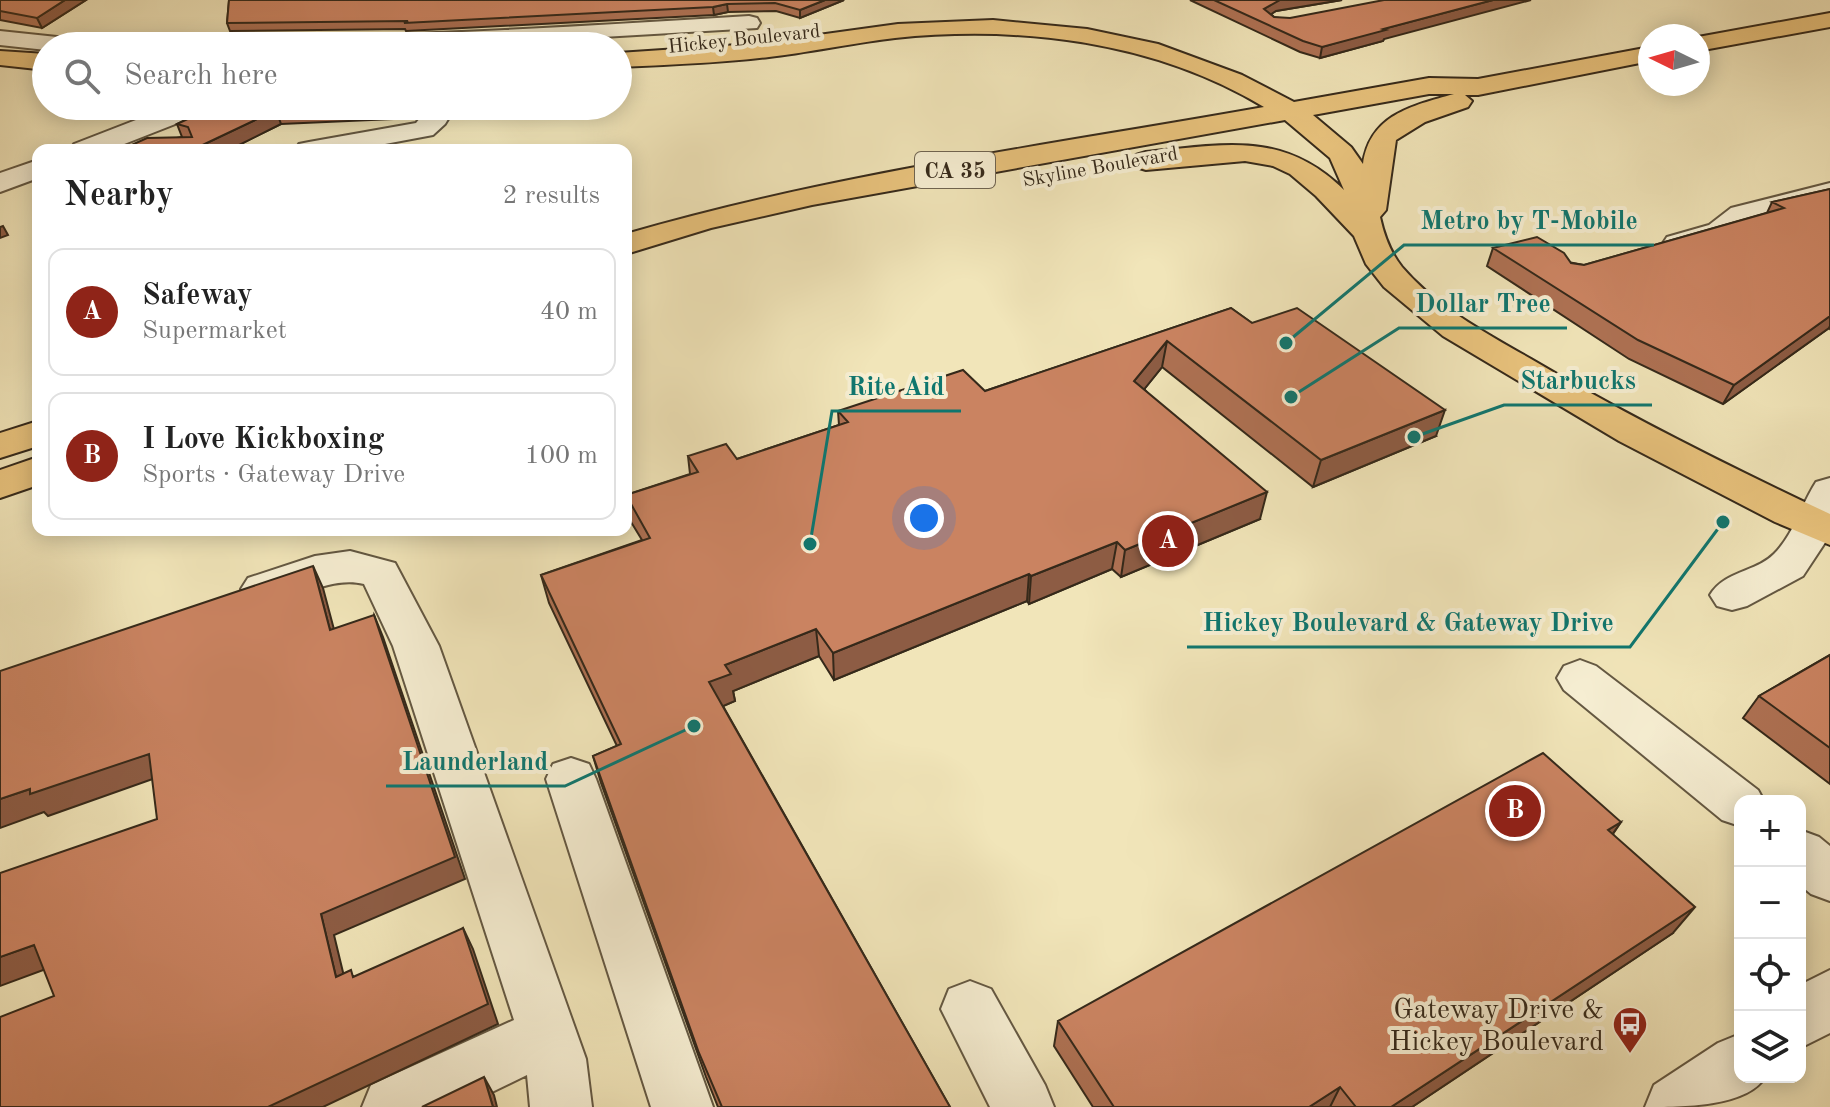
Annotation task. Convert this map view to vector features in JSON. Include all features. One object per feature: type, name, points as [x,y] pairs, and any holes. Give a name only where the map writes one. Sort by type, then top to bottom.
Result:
[{"type":"main road","name":"Hickey Boulevard","points":[[632,48],[747,40],[911,19],[1001,17],[1067,22],[1133,33],[1234,63],[1284,88],[1300,102],[1341,151],[1354,172],[1368,233],[1377,256],[1394,278],[1453,326],[1546,385],[1727,483],[1825,516]]},
{"type":"main road","points":[[1710,42],[1830,20]]},
{"type":"main road","name":"Hickey Boulevard","points":[[632,59],[751,51],[902,30],[995,27],[1107,40],[1148,49],[1204,67],[1240,84],[1300,102]]},
{"type":"main road","name":"Skyline Boulevard","points":[[632,263],[750,232],[1115,164],[1300,102],[1468,94],[1638,57]]},
{"type":"main road","points":[[0,58],[32,61]]},
{"type":"main road","points":[[1234,63],[1300,102]]},
{"type":"main road","points":[[1148,136],[1216,114],[1232,103],[1233,94],[1228,86],[1204,67]]},
{"type":"main road","points":[[0,72],[32,74]]},
{"type":"main road","name":"Skyline Boulevard","points":[[632,242],[703,221],[812,196],[1148,136],[1300,102],[1429,86],[1468,94]]},
{"type":"main road","points":[[1368,233],[1382,138],[1400,125],[1468,94]]},
{"type":"main road","points":[[1115,164],[1246,154],[1282,159],[1307,173],[1368,233]]},
{"type":"main road","points":[[0,446],[32,435]]},
{"type":"main road","points":[[0,485],[32,472]]},
{"type":"street","name":"Hickey Boulevard","points":[[631,32],[749,23]]},
{"type":"street","points":[[0,38],[32,41]]},
{"type":"street","points":[[123,135],[143,120]]},
{"type":"street","points":[[100,144],[163,120]]},
{"type":"street","points":[[342,144],[424,129],[434,120]]},
{"type":"street","points":[[123,135],[159,144]]},
{"type":"street","points":[[0,183],[32,170]]},
{"type":"street","points":[[1648,252],[1720,231],[1741,214],[1830,192]]},
{"type":"street","points":[[1732,595],[1788,566],[1825,516]]},
{"type":"street","points":[[225,602],[315,571],[350,566],[380,573],[416,646],[548,1034],[556,1059],[561,1107]]},
{"type":"street","points":[[1580,678],[1734,800]]},
{"type":"street","points":[[571,779],[682,1107]]},
{"type":"street","points":[[1806,858],[1830,877]]},
{"type":"street","points":[[1806,1016],[1830,998]]},
{"type":"street","points":[[970,1009],[1023,1107]]},
{"type":"street","points":[[393,1107],[548,1034]]},
{"type":"street","points":[[1676,1107],[1734,1068]]},
{"type":"building","points":[[0,0],[65,0],[37,18],[0,11]]},
{"type":"building","points":[[229,0],[825,0],[800,10],[775,3],[727,4],[404,23],[408,21],[227,23]]},
{"type":"building","points":[[1214,0],[1280,0],[1264,9],[1274,17],[1290,18],[1384,0],[1493,0],[1322,47]]},
{"type":"building","points":[[185,120],[255,120],[205,144],[134,144],[147,138],[192,137],[188,127],[177,124]]},
{"type":"building","points":[[1830,189],[1830,316],[1734,385],[1638,340],[1493,248],[1537,237],[1564,253],[1571,263],[1584,265],[1784,208],[1772,202]]},
{"type":"building","points":[[1231,308],[1252,323],[1297,308],[1445,410],[1321,460],[1167,341],[1134,381],[1267,492],[1125,550],[1117,542],[1031,576],[1029,574],[833,653],[816,629],[725,665],[731,674],[709,682],[950,1107],[722,1107],[699,1053],[593,756],[621,744],[541,575],[650,538],[632,506],[632,493],[698,472],[688,456],[726,444],[737,459],[848,422],[838,411],[963,370],[985,391]]},
{"type":"building","points":[[313,566],[330,630],[374,615],[455,857],[321,914],[336,977],[351,970],[353,977],[463,928],[488,1004],[268,1107],[0,1107],[0,1017],[54,996],[34,945],[0,957],[0,873],[157,819],[149,754],[30,794],[30,789],[0,799],[0,671]]},
{"type":"building","points":[[1830,655],[1830,748],[1759,696]]},
{"type":"building","points":[[1543,753],[1621,822],[1608,830],[1695,907],[1391,1107],[1356,1107],[1340,1087],[1309,1107],[1114,1107],[1058,1021]]},
{"type":"building","points":[[484,1077],[493,1107],[422,1107]]},
{"type":"place","name":"Metro by T-Mobile","points":[[1286,343]]},
{"type":"place","name":"Dollar Tree","points":[[1291,397]]},
{"type":"place","name":"Starbucks","points":[[1414,437]]},
{"type":"place","name":"Hickey Boulevard & Gateway Drive","points":[[1723,522]]},
{"type":"place","name":"Safeway","points":[[1168,541]]},
{"type":"place","name":"Rite Aid","points":[[810,544]]},
{"type":"place","name":"Launderland","points":[[694,726]]},
{"type":"place","name":"I Love Kickboxing","points":[[1515,811]]},
{"type":"place","name":"Gateway Drive & Hickey Boulevard","points":[[1630,1055]]}]
